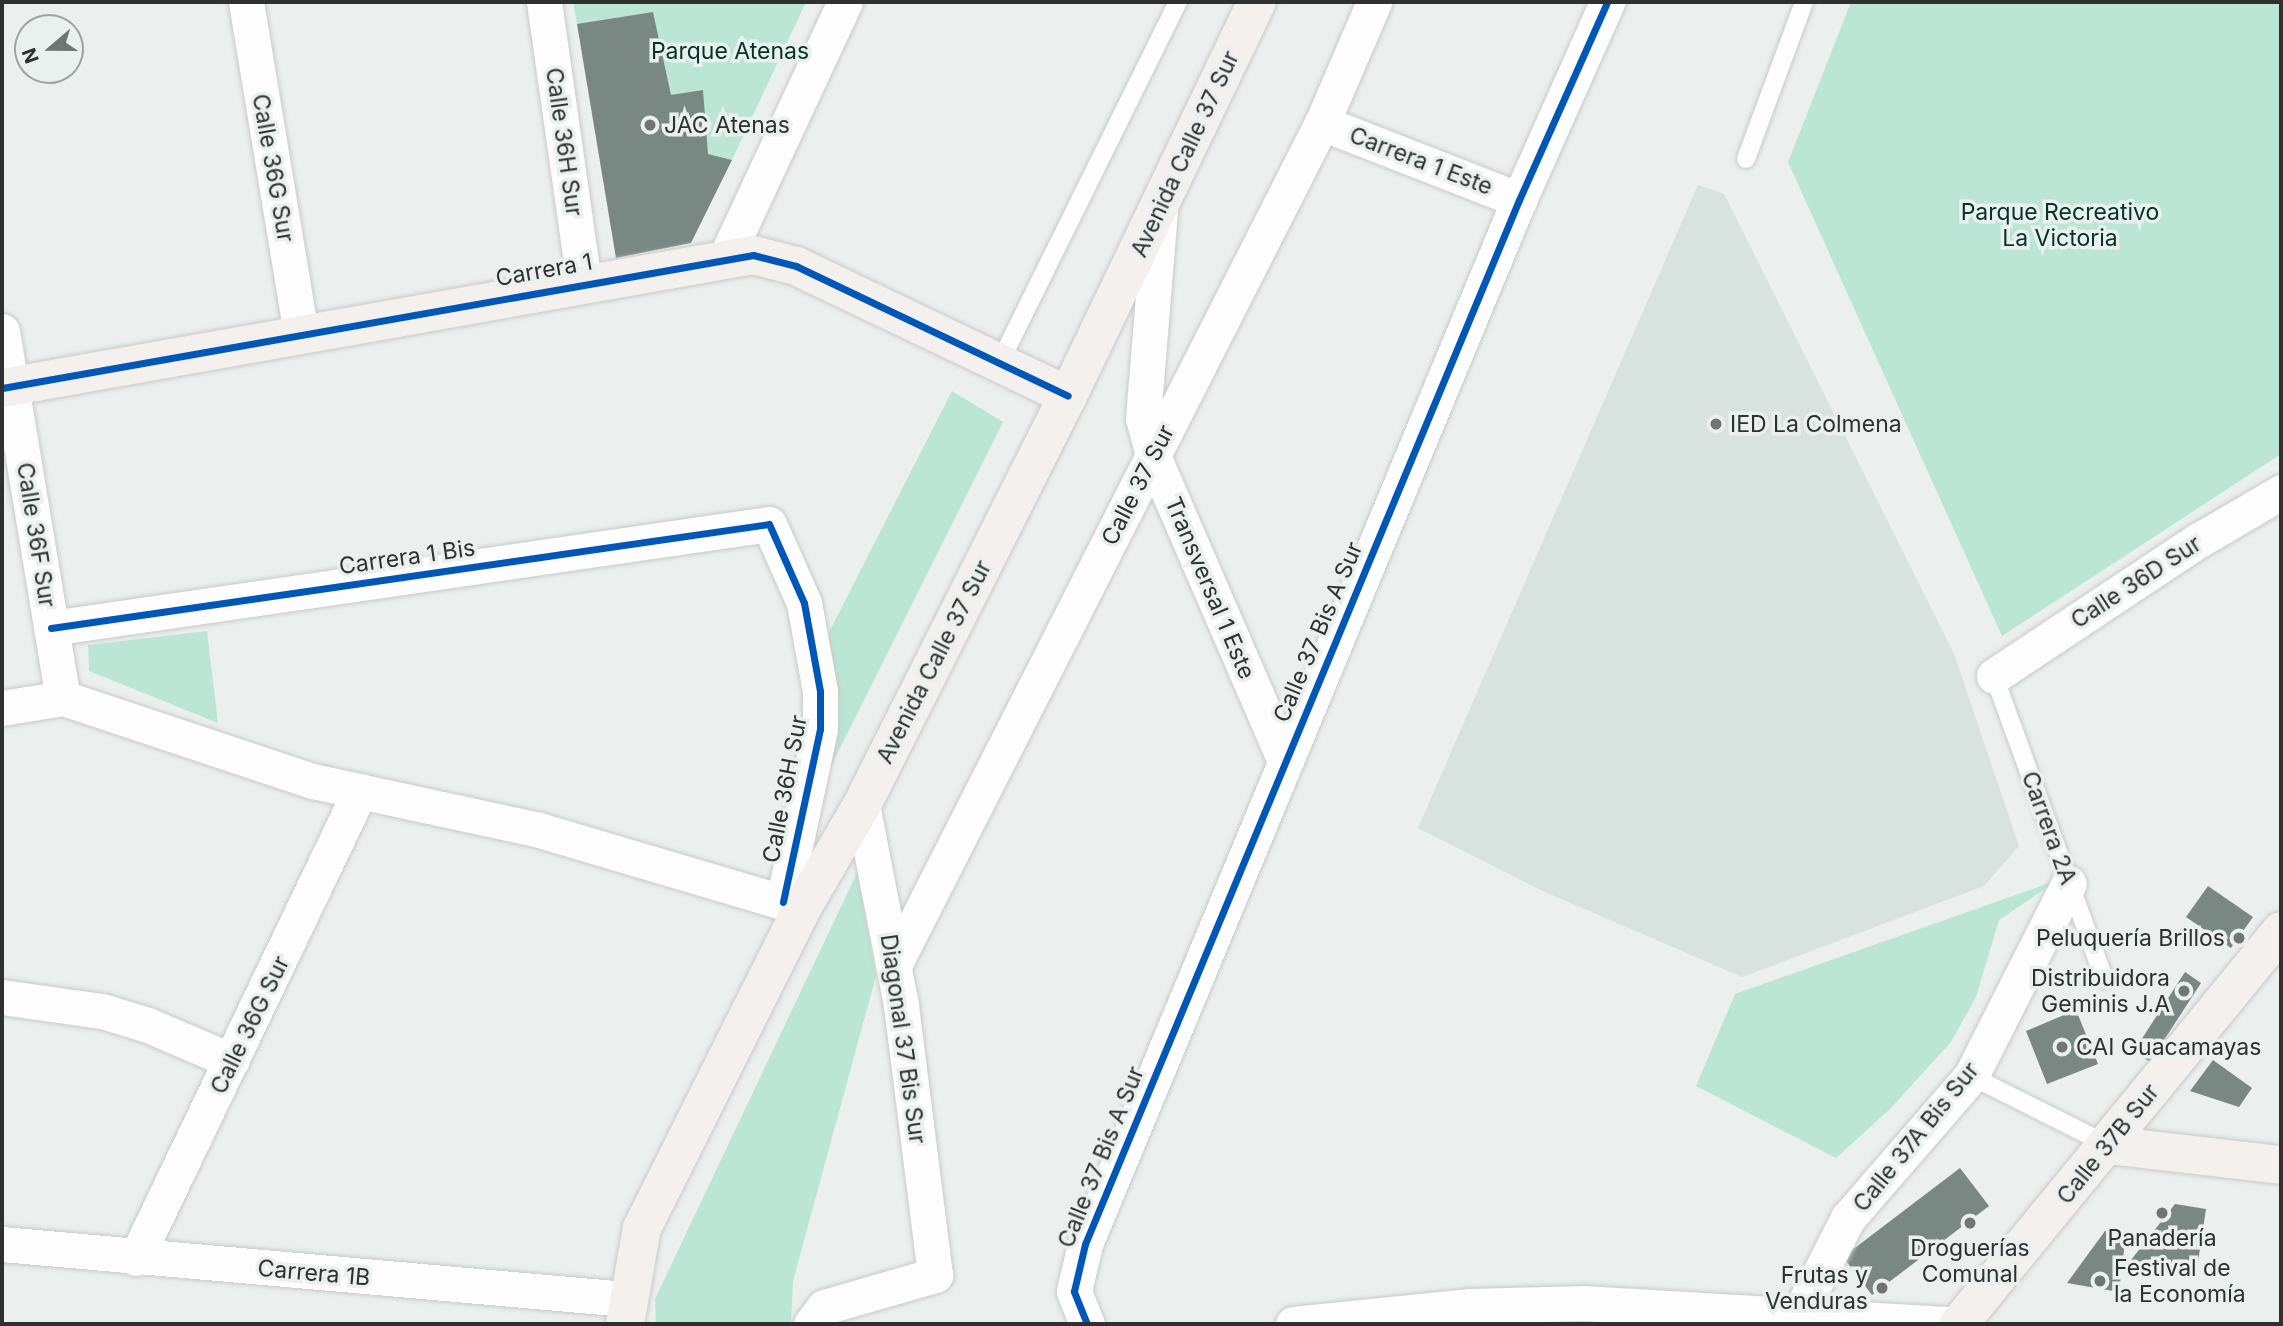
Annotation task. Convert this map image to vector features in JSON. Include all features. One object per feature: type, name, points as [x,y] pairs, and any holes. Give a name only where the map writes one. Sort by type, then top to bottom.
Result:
[{"type":"main road","name":"Avenida Calle 37 Sur","points":[[626,1312],[642,1228],[792,905],[862,805],[1069,396],[1257,2]]},
{"type":"main road","name":"Carrera 1","points":[[6,388],[726,257],[782,260],[1069,396]]},
{"type":"main road","name":"Calle 37B Sur","points":[[1959,1324],[2281,930]]},
{"type":"main road","points":[[2108,1145],[2281,1165]]},
{"type":"street","name":"Calle 36G Sur","points":[[246,2],[301,334]]},
{"type":"street","name":"Calle 36H Sur","points":[[544,2],[584,282]]},
{"type":"street","points":[[726,257],[845,2]]},
{"type":"street","name":"Calle 37 Sur","points":[[894,965],[1322,123],[1374,2]]},
{"type":"street","name":"Calle 37 Bis A Sur","points":[[1087,1324],[1078,1310],[1074,1282],[1085,1244],[1519,200],[1606,2]]},
{"type":"street","name":"Carrera 1 Este","points":[[1322,123],[1519,200]]},
{"type":"street","name":"Transversal 1 Este","points":[[1161,204],[1143,418],[1153,456],[1285,761]]},
{"type":"street","name":"Calle 36F Sur","points":[[2,331],[6,388],[63,698]]},
{"type":"street","name":"Calle 36D Sur","points":[[1994,676],[2199,540],[2281,492]]},
{"type":"street","name":"Calle 36H Sur","points":[[769,524],[804,603],[820,691],[820,729],[792,905]]},
{"type":"street","name":"Carrera 1 Bis","points":[[51,628],[769,524]]},
{"type":"street","points":[[2,708],[63,698],[313,780],[539,830],[792,905]]},
{"type":"street","name":"Calle 36G Sur","points":[[136,1258],[360,791]]},
{"type":"street","name":"Diagonal 37 Bis Sur","points":[[811,1324],[824,1307],[935,1275],[894,965],[862,805]]},
{"type":"street","name":"Calle 37A Bis Sur","points":[[1799,1314],[1848,1218],[1971,1076],[2069,883]]},
{"type":"street","points":[[2,997],[102,1011],[148,1024],[232,1061]]},
{"type":"street","name":"Carrera 1B","points":[[2,1244],[626,1312]]},
{"type":"street","points":[[1293,1324],[1470,1306],[1583,1303],[1951,1324]]},
{"type":"lane","points":[[1000,362],[1178,2]]},
{"type":"lane","points":[[1746,159],[1804,2]]},
{"type":"lane","name":"Carrera 2A","points":[[1994,676],[2104,979]]},
{"type":"lane","points":[[1971,1076],[2108,1145]]},
{"type":"shaded area","name":"IED La Colmena","points":[[1698,185],[1724,194],[1954,654],[2019,846],[1984,886],[1742,977],[1543,891],[1418,828]]},
{"type":"green space","name":"Parque Atenas","points":[[573,2],[806,2],[732,160],[708,154],[671,95],[577,24]]},
{"type":"green space","name":"Parque Recreativo La Victoria","points":[[1851,2],[2281,2],[2281,454],[2002,636],[1788,162]]},
{"type":"green space","points":[[952,391],[1003,422],[821,786],[822,646]]},
{"type":"green space","points":[[207,631],[218,723],[89,671],[88,645]]},
{"type":"green space","points":[[857,873],[876,976],[793,1281],[791,1324],[656,1324],[655,1299]]},
{"type":"green space","points":[[2058,880],[1999,920],[1976,997],[1951,1042],[1890,1109],[1836,1158],[1696,1086],[1735,994]]},
{"type":"building","name":"JAC Atenas","points":[[653,12],[671,95],[703,90],[708,154],[732,160],[691,243],[616,258],[577,24]]},
{"type":"building","points":[[2208,886],[2253,917],[2231,948],[2186,917]]},
{"type":"building","points":[[2185,972],[2201,983],[2150,1062],[2134,1051]]},
{"type":"building","name":"CAI Guacamayas","points":[[2076,1010],[2098,1064],[2047,1084],[2026,1031]]},
{"type":"building","points":[[2213,1060],[2252,1088],[2239,1107],[2190,1091]]},
{"type":"building","points":[[1960,1168],[1989,1206],[1872,1295],[1843,1257]]},
{"type":"building","points":[[2175,1204],[2206,1209],[2196,1275],[2127,1265]]},
{"type":"building","points":[[2105,1231],[2126,1233],[2119,1292],[2067,1283]]},
{"type":"cycle path","points":[[1087,1324],[1074,1291],[1085,1244],[1519,200],[1607,2]]},
{"type":"cycle path","points":[[2,388],[753,255],[796,266],[1068,396]]},
{"type":"cycle path","points":[[51,628],[769,524],[804,603],[820,691],[820,729],[783,902]]},
{"type":"place","name":"JAC Atenas","points":[[650,125]]},
{"type":"place","name":"IED La Colmena","points":[[1716,424]]},
{"type":"place","name":"Peluquería Brillos","points":[[2239,938]]},
{"type":"place","name":"Distribuidora Geminis J.A","points":[[2184,991]]},
{"type":"place","name":"CAI Guacamayas","points":[[2062,1047]]},
{"type":"place","name":"Panadería","points":[[2162,1213]]},
{"type":"place","name":"Droguerías Comunal","points":[[1970,1223]]},
{"type":"place","name":"Festival de la Economía","points":[[2100,1281]]},
{"type":"place","name":"Frutas y Venduras","points":[[1882,1288]]}]
